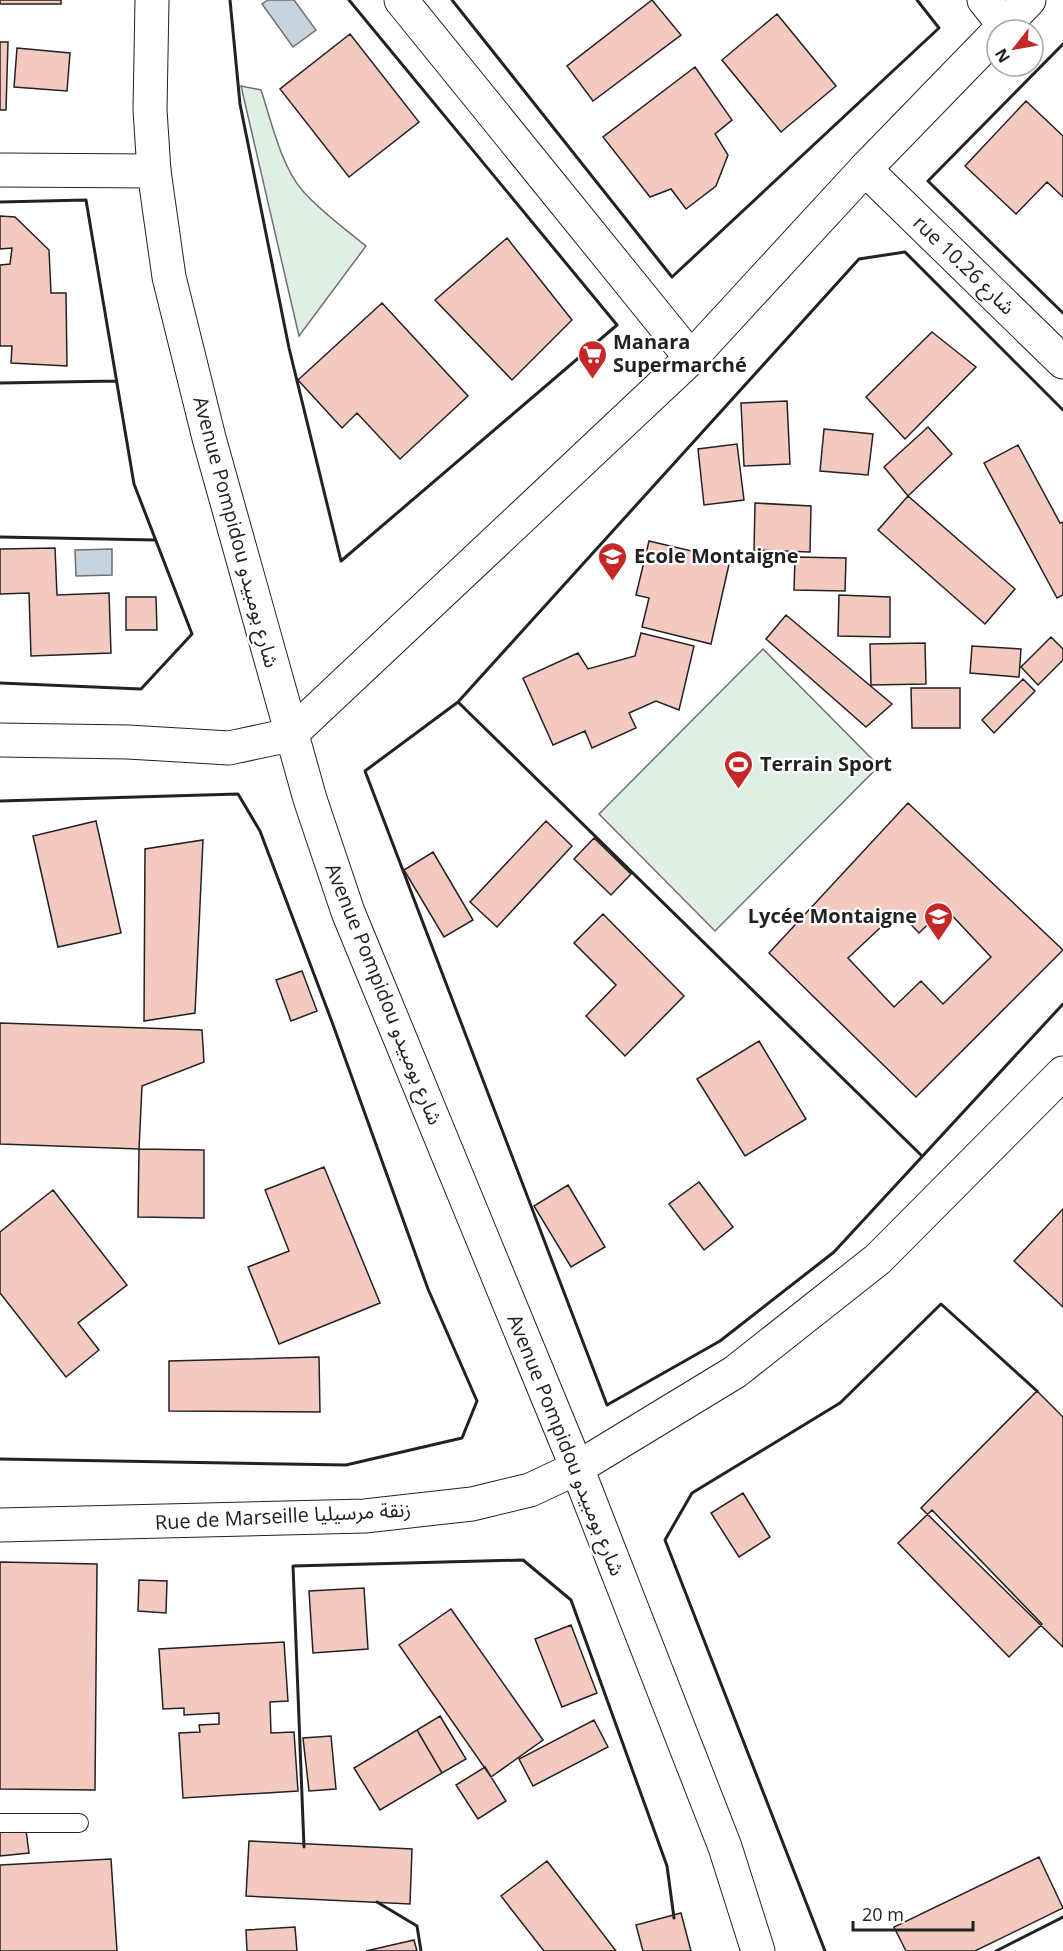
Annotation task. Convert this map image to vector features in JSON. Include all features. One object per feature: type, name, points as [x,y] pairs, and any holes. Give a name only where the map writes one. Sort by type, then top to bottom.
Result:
[{"type":"street","name":"Avenue Pompidou شارع بومبيدو","points":[[152,0],[150,110],[154,171],[169,277],[209,438],[291,735],[348,912],[577,1468],[725,1847],[758,1951]]},
{"type":"street","points":[[401,0],[691,358]]},
{"type":"street","points":[[984,0],[994,18]]},
{"type":"street","points":[[1012,18],[1029,0]]},
{"type":"street","points":[[0,740],[128,742],[229,748],[291,735],[691,358],[865,168],[985,46]]},
{"type":"street","name":"rue 10.26 شارع","points":[[865,168],[1063,362]]},
{"type":"street","points":[[0,170],[154,171]]},
{"type":"street","name":"Rue de Marseille زنقة مرسيليا","points":[[0,1525],[364,1516],[472,1504],[530,1490],[577,1468],[735,1372],[878,1259],[1063,1073]]},
{"type":"lane","points":[[0,1823],[80,1823]]},
{"type":"green space","points":[[241,86],[261,90],[282,156],[302,190],[324,212],[366,246],[299,336]]},
{"type":"green space","name":"Terrain Sport","points":[[763,649],[879,766],[715,931],[599,814]]},
{"type":"shaded area","points":[[268,0],[294,0],[316,30],[293,47],[262,4]]},
{"type":"shaded area","points":[[112,549],[112,575],[76,576],[75,550]]},
{"type":"building","points":[[0,0],[61,0],[61,4],[0,4]]},
{"type":"building","points":[[652,0],[681,35],[593,101],[567,66]]},
{"type":"building","points":[[777,14],[836,86],[781,132],[722,60]]},
{"type":"building","points":[[350,34],[419,122],[349,177],[280,89]]},
{"type":"building","points":[[0,42],[8,42],[6,110],[0,110]]},
{"type":"building","points":[[17,48],[70,53],[67,91],[14,87]]},
{"type":"building","points":[[695,67],[732,120],[715,134],[728,155],[716,186],[686,209],[671,189],[650,197],[603,137]]},
{"type":"building","points":[[1026,101],[1063,136],[1063,197],[1047,182],[1016,214],[965,166]]},
{"type":"building","points":[[0,216],[15,217],[49,250],[51,293],[66,293],[67,366],[11,363],[12,346],[0,346],[0,265],[10,264],[12,248],[0,249]]},
{"type":"building","points":[[507,238],[572,320],[512,380],[435,300]]},
{"type":"building","points":[[382,303],[468,396],[400,459],[357,413],[342,428],[298,380]]},
{"type":"building","points":[[932,332],[976,367],[905,439],[866,397]]},
{"type":"building","points":[[787,401],[790,464],[744,466],[741,403]]},
{"type":"building","points":[[928,427],[952,454],[908,496],[884,467]]},
{"type":"building","points":[[824,429],[873,434],[868,475],[820,471]]},
{"type":"building","points":[[737,444],[744,500],[704,505],[698,449]]},
{"type":"building","points":[[1018,445],[1060,523],[1063,522],[1063,595],[1057,598],[984,463]]},
{"type":"building","points":[[908,496],[1015,589],[985,624],[878,530]]},
{"type":"building","points":[[755,503],[811,506],[810,552],[754,550]]},
{"type":"building","points":[[649,541],[730,560],[711,644],[642,627],[649,598],[636,595]]},
{"type":"building","points":[[55,548],[57,595],[109,593],[111,653],[31,656],[29,593],[0,594],[0,549]]},
{"type":"building","points":[[795,557],[846,558],[845,591],[794,590]]},
{"type":"building","points":[[839,595],[890,597],[890,637],[838,636]]},
{"type":"building","points":[[126,597],[156,597],[157,630],[126,630]]},
{"type":"building","points":[[786,615],[892,704],[866,727],[766,639]]},
{"type":"building","points":[[641,633],[694,646],[679,710],[656,701],[629,713],[636,728],[592,748],[585,731],[553,745],[523,678],[578,653],[588,669],[635,656]]},
{"type":"building","points":[[1051,637],[1063,649],[1063,660],[1038,685],[1021,667]]},
{"type":"building","points":[[925,643],[926,684],[871,685],[870,644]]},
{"type":"building","points":[[972,646],[1021,649],[1019,677],[970,673]]},
{"type":"building","points":[[1023,679],[1035,691],[994,733],[982,720]]},
{"type":"building","points":[[911,688],[960,688],[960,728],[912,728]]},
{"type":"building","points":[[908,803],[1063,950],[916,1097],[769,953]],"holes":[[[945,908],[991,957],[943,1004],[921,981],[894,1007],[848,958],[898,911],[919,933]]]},
{"type":"building","points":[[96,821],[121,933],[58,947],[33,836]]},
{"type":"building","points":[[546,821],[572,846],[497,927],[470,902]]},
{"type":"building","points":[[594,838],[631,874],[611,895],[574,859]]},
{"type":"building","points":[[203,840],[195,1013],[144,1021],[145,849]]},
{"type":"building","points":[[433,852],[473,920],[444,937],[404,870]]},
{"type":"building","points":[[603,914],[684,996],[625,1056],[586,1016],[616,985],[574,943]]},
{"type":"building","points":[[302,971],[317,1011],[291,1021],[276,980]]},
{"type":"building","points":[[0,1023],[202,1030],[204,1062],[142,1086],[139,1149],[0,1144]]},
{"type":"building","points":[[759,1041],[806,1119],[745,1156],[697,1079]]},
{"type":"building","points":[[139,1149],[204,1150],[204,1218],[138,1217]]},
{"type":"building","points":[[324,1167],[380,1303],[279,1344],[248,1267],[289,1251],[265,1190]]},
{"type":"building","points":[[699,1182],[733,1227],[704,1250],[669,1204]]},
{"type":"building","points":[[568,1185],[605,1247],[571,1267],[534,1206]]},
{"type":"building","points":[[53,1190],[127,1285],[78,1323],[99,1350],[66,1377],[0,1293],[0,1232]]},
{"type":"building","points":[[1063,1209],[1063,1307],[1014,1261]]},
{"type":"building","points":[[319,1357],[320,1412],[169,1411],[169,1361]]},
{"type":"building","points":[[1037,1391],[1063,1417],[1063,1647],[921,1508]]},
{"type":"building","points":[[743,1493],[770,1537],[739,1557],[711,1513]]},
{"type":"building","points":[[932,1510],[1042,1624],[1009,1657],[898,1543]]},
{"type":"building","points":[[0,1562],[97,1564],[95,1790],[0,1789]]},
{"type":"building","points":[[139,1580],[167,1581],[166,1613],[138,1611]]},
{"type":"building","points":[[364,1588],[368,1649],[313,1653],[309,1591]]},
{"type":"building","points":[[451,1609],[543,1740],[491,1777],[399,1645]]},
{"type":"building","points":[[571,1625],[597,1693],[562,1707],[535,1639]]},
{"type":"building","points":[[284,1642],[288,1701],[270,1702],[271,1733],[294,1732],[298,1791],[183,1798],[179,1733],[200,1732],[199,1725],[219,1724],[219,1713],[184,1715],[184,1708],[163,1709],[159,1649]]},
{"type":"building","points":[[440,1716],[466,1759],[442,1773],[417,1730]]},
{"type":"building","points":[[594,1720],[608,1747],[533,1786],[519,1759]]},
{"type":"building","points":[[417,1730],[442,1773],[380,1810],[354,1768]]},
{"type":"building","points":[[331,1736],[336,1789],[309,1791],[303,1738]]},
{"type":"building","points":[[485,1767],[506,1801],[478,1819],[456,1785]]},
{"type":"building","points":[[26,1830],[29,1853],[0,1856],[0,1832]]},
{"type":"building","points":[[249,1841],[412,1849],[410,1904],[246,1896]]},
{"type":"building","points":[[1039,1857],[1063,1908],[975,1951],[906,1951],[894,1927]]},
{"type":"building","points":[[111,1859],[117,1951],[0,1951],[0,1865]]},
{"type":"building","points":[[547,1861],[616,1951],[544,1951],[501,1896]]},
{"type":"building","points":[[681,1913],[691,1951],[643,1951],[636,1925]]},
{"type":"building","points":[[295,1927],[297,1951],[247,1951],[246,1930]]},
{"type":"building","points":[[414,1940],[417,1951],[366,1951]]},
{"type":"wall","points":[[230,0],[240,104],[289,348],[341,561],[617,325],[349,0]]},
{"type":"wall","points":[[452,0],[672,277],[939,28],[917,0]]},
{"type":"wall","points":[[1063,44],[928,181],[1063,313]]},
{"type":"wall","points":[[0,202],[86,200],[134,484],[192,634],[141,689],[0,683]]},
{"type":"wall","points":[[921,1155],[458,702],[859,259],[905,252],[1063,410]]},
{"type":"wall","points":[[0,383],[116,381]]},
{"type":"wall","points":[[0,537],[155,540]]},
{"type":"wall","points":[[458,702],[365,771],[607,1405],[720,1341],[834,1252],[1063,1004]]},
{"type":"wall","points":[[0,801],[238,794],[260,831],[332,1022],[428,1289],[477,1401],[462,1438],[346,1465],[0,1459]]},
{"type":"wall","points":[[825,1951],[665,1540],[692,1493],[840,1403],[941,1304],[1037,1391]]},
{"type":"wall","points":[[304,1847],[293,1566],[523,1560],[571,1600],[667,1866],[674,1918]]},
{"type":"wall","points":[[377,1902],[417,1926],[421,1951]]},
{"type":"wall","points":[[996,1951],[1063,1917]]},
{"type":"place","name":"Manara Supermarché","points":[[592,380]]},
{"type":"place","name":"Ecole Montaigne","points":[[613,582]]},
{"type":"place","name":"Terrain Sport","points":[[739,790]]},
{"type":"place","name":"Lycée Montaigne","points":[[938,942]]}]
